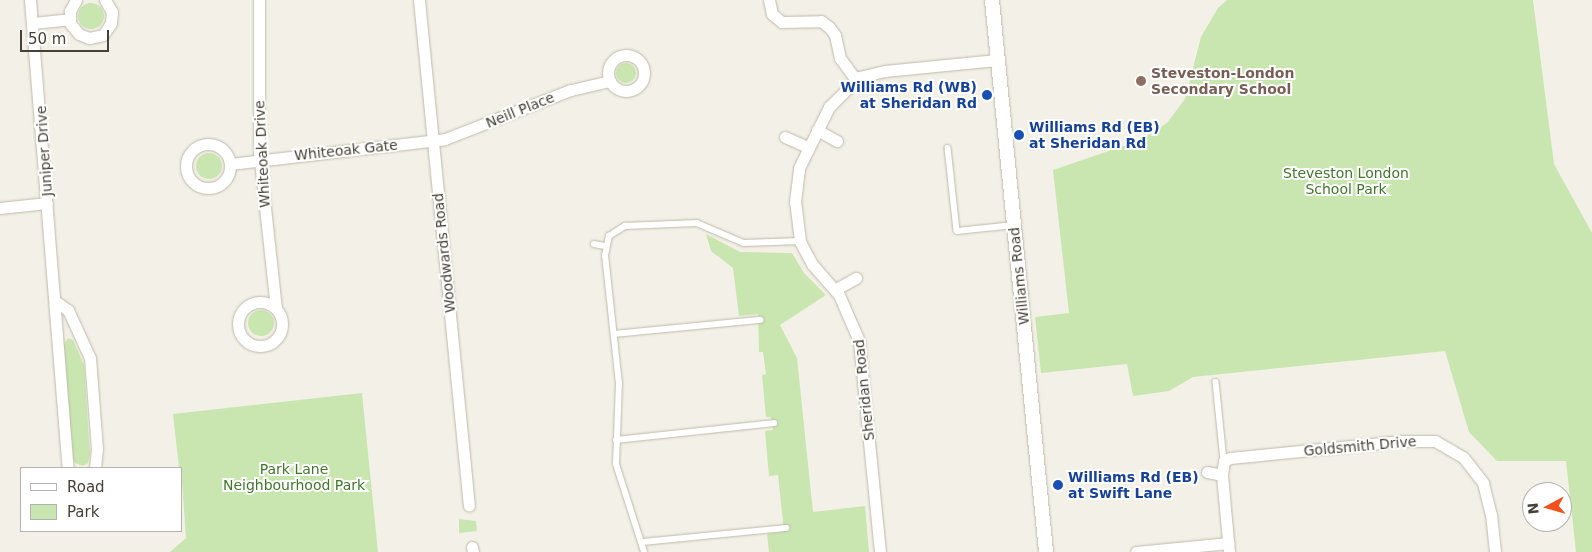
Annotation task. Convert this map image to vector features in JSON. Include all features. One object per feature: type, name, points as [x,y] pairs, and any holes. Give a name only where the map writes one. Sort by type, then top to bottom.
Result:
[{"type":"street","name":"Juniper Drive","points":[[30,0],[68,467]]},
{"type":"street","points":[[69,19],[76,0]]},
{"type":"street","points":[[69,19],[78,34],[89,38],[100,36],[108,30],[112,20],[111,9],[105,0]]},
{"type":"street","name":"Whiteoak Drive","points":[[259,0],[260,160],[276,308]]},
{"type":"street","name":"Woodwards Road","points":[[419,0],[469,506]]},
{"type":"street","points":[[770,0],[772,14],[782,22],[820,21],[829,27],[835,36],[840,58],[855,79],[885,71],[998,60]]},
{"type":"street","name":"Williams Road","points":[[992,0],[1046,552]]},
{"type":"street","points":[[32,23],[69,19]]},
{"type":"street","name":"Sheridan Road","points":[[855,79],[833,101],[808,147],[796,186],[796,218],[800,241],[812,264],[836,289],[859,341],[880,552]]},
{"type":"street","name":"Neill Place","points":[[432,141],[445,139],[571,90],[610,81]]},
{"type":"street","points":[[816,130],[837,141]]},
{"type":"street","points":[[785,136],[808,147]]},
{"type":"street","name":"Whiteoak Gate","points":[[230,164],[432,141]]},
{"type":"street","points":[[0,208],[47,203]]},
{"type":"street","points":[[836,289],[856,278]]},
{"type":"street","points":[[55,301],[68,310],[90,358],[98,455],[95,467]]},
{"type":"street","name":"Goldsmith Drive","points":[[1224,461],[1392,442],[1434,441],[1462,457],[1483,483],[1492,514],[1495,552]]},
{"type":"street","points":[[1136,552],[1229,547],[1222,475],[1224,461]]},
{"type":"street","points":[[1207,472],[1222,475]]},
{"type":"lane","points":[[948,148],[957,231],[1014,225]]},
{"type":"lane","points":[[644,552],[643,542],[618,475],[616,440],[619,390],[605,246],[612,232],[622,226],[694,223],[706,225],[744,243],[800,241]]},
{"type":"lane","points":[[594,244],[605,246]]},
{"type":"lane","points":[[614,334],[760,320]]},
{"type":"lane","points":[[1216,382],[1224,461]]},
{"type":"lane","points":[[616,440],[774,423]]},
{"type":"lane","points":[[643,542],[786,528]]},
{"type":"green space","name":"Steveston London School Park","points":[[1227,0],[1533,0],[1554,164],[1592,233],[1592,552],[1576,552],[1572,516],[1572,482],[1568,482],[1566,461],[1497,461],[1469,432],[1445,351],[1193,377],[1169,391],[1133,396],[1127,364],[1041,373],[1035,317],[1069,313],[1053,170],[1141,140],[1167,123],[1185,99],[1201,37],[1218,8]]},
{"type":"green space","points":[[91,3],[100,7],[104,16],[100,25],[91,29],[82,25],[78,16],[82,7]]},
{"type":"green space","points":[[626,63],[633,66],[636,73],[633,80],[626,83],[619,80],[616,73],[619,66]]},
{"type":"green space","points":[[209,153],[218,157],[222,166],[218,175],[209,179],[200,175],[196,166],[200,157]]},
{"type":"green space","points":[[706,234],[740,252],[792,253],[804,273],[826,295],[780,325],[797,358],[813,512],[865,506],[869,552],[769,552],[767,534],[784,531],[778,475],[769,476],[765,431],[773,430],[771,417],[766,417],[762,375],[766,374],[763,352],[759,352],[758,314],[739,316],[733,268],[711,251]]},
{"type":"green space","points":[[261,310],[270,314],[274,323],[270,332],[261,336],[252,332],[248,323],[252,314]]},
{"type":"green space","points":[[68,338],[73,340],[84,365],[90,455],[88,463],[83,466],[75,463],[72,457],[64,344]]},
{"type":"green space","name":"Park Lane Neighbourhood Park","points":[[362,393],[378,552],[170,552],[186,538],[182,467],[179,467],[173,414]]},
{"type":"green space","points":[[459,519],[476,521],[477,531],[459,533]]},
{"type":"place","name":"Steveston-London Secondary School","points":[[1141,81]]},
{"type":"place","name":"Williams Rd (WB) at Sheridan Rd","points":[[987,95]]},
{"type":"place","name":"Williams Rd (EB) at Sheridan Rd","points":[[1019,135]]},
{"type":"place","name":"Williams Rd (EB) at Swift Lane","points":[[1058,485]]}]
